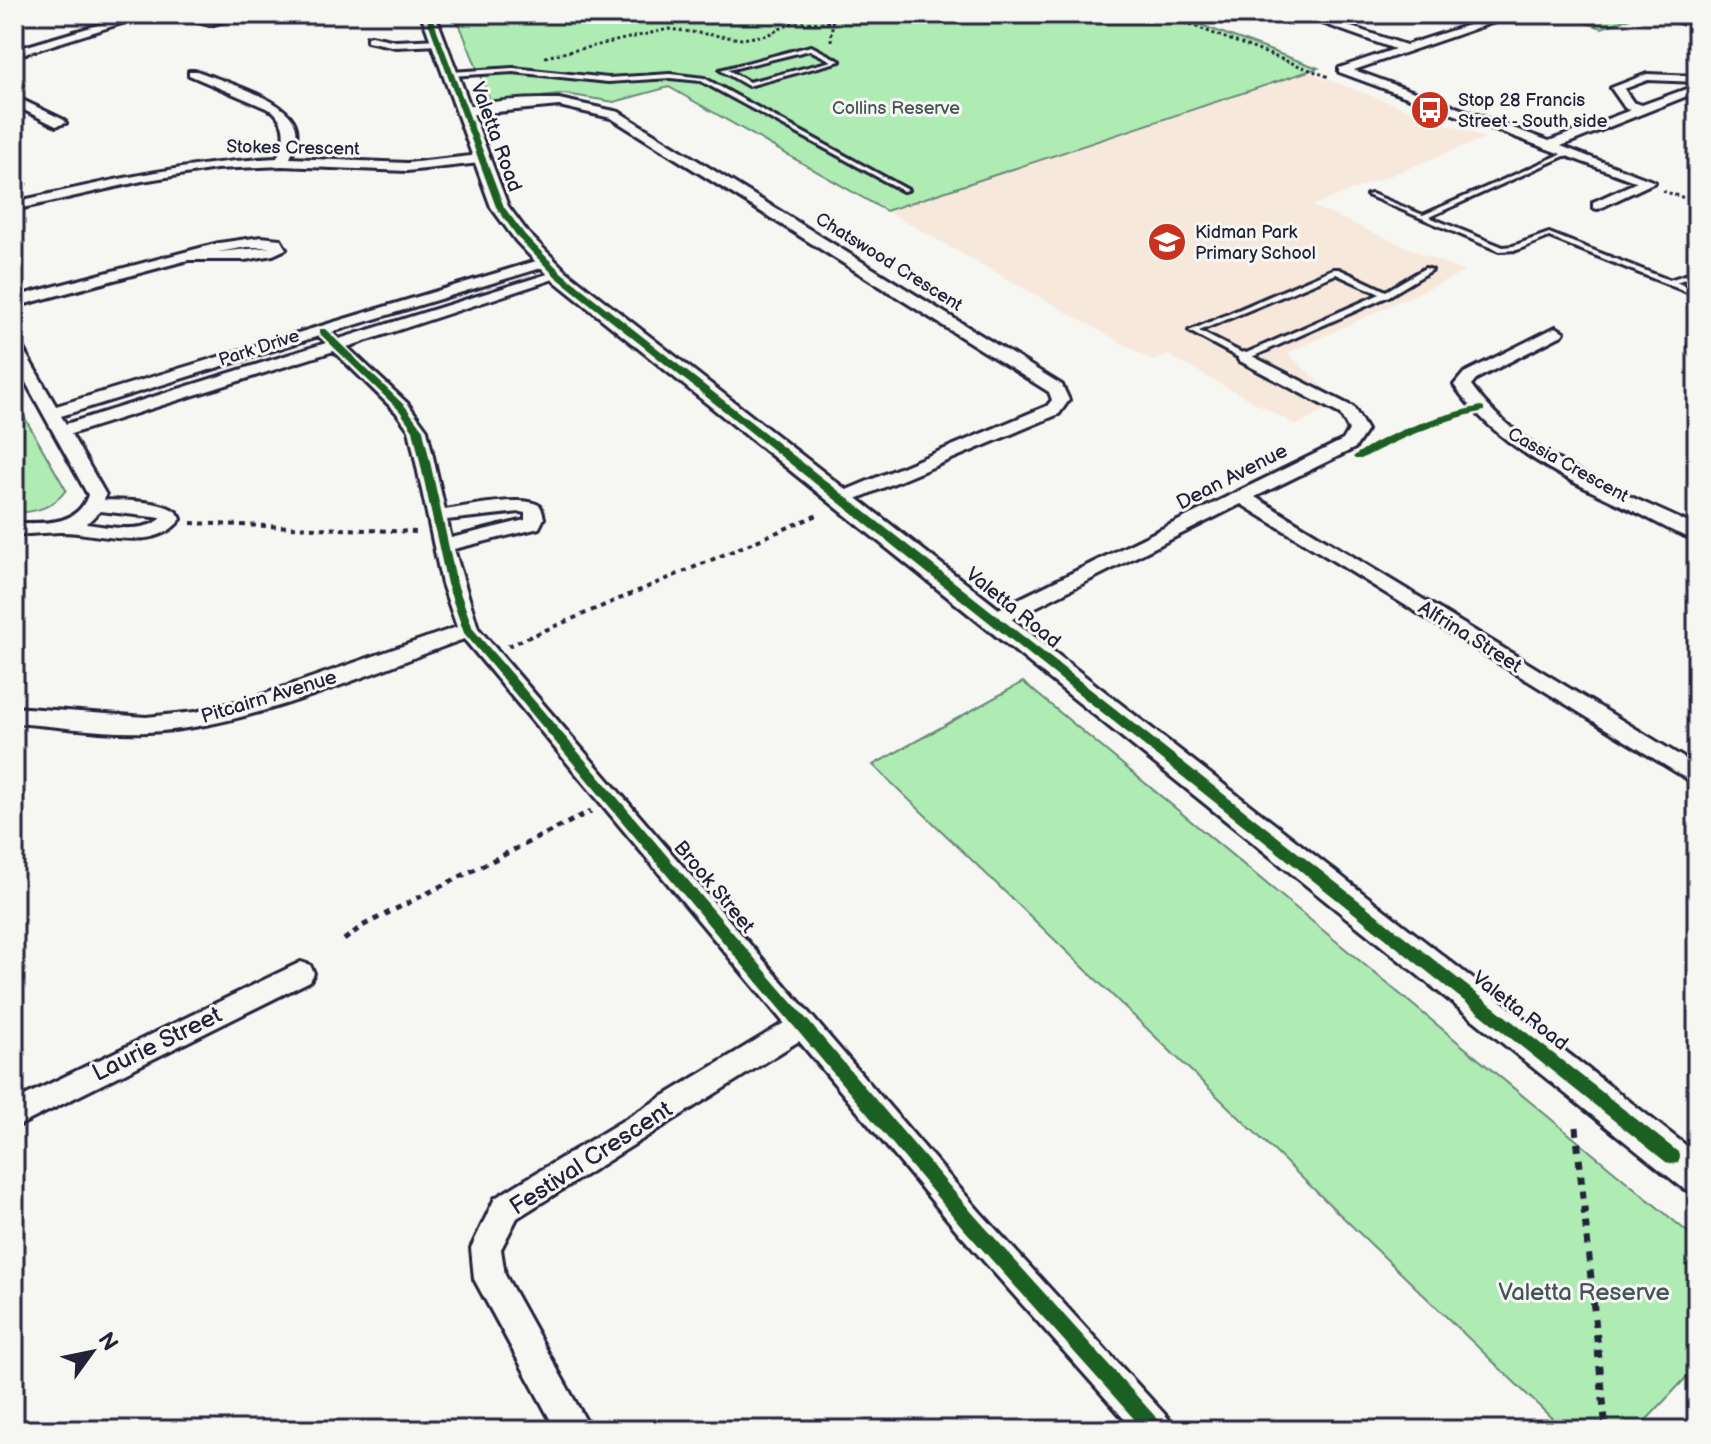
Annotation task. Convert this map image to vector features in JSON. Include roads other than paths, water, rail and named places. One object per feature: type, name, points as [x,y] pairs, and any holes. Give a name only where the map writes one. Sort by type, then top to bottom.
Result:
[{"type":"street","points":[[14,54],[146,14]]},
{"type":"street","points":[[170,14],[210,22],[243,14]]},
{"type":"street","name":"Valetta Road","points":[[428,14],[500,207],[522,237],[553,268],[1697,1177]]},
{"type":"street","points":[[1302,14],[1406,49]]},
{"type":"street","points":[[1513,14],[1343,70],[1648,182],[1598,205]]},
{"type":"street","points":[[1659,14],[1697,25]]},
{"type":"street","points":[[371,39],[381,44],[439,42]]},
{"type":"street","points":[[193,73],[277,108],[286,115],[293,138],[282,162]]},
{"type":"street","points":[[1643,110],[1629,105],[1617,88],[1647,77],[1697,79]]},
{"type":"street","points":[[1549,146],[1697,88]]},
{"type":"street","points":[[1676,97],[1697,103]]},
{"type":"street","points":[[14,100],[60,123]]},
{"type":"street","name":"Chatswood Crescent","points":[[466,111],[561,101],[589,104],[615,115],[1056,389],[1061,400],[1053,410],[843,498]]},
{"type":"street","name":"Stokes Crescent","points":[[14,206],[216,165],[282,162],[392,167],[480,159]]},
{"type":"street","points":[[14,302],[189,256],[260,241],[275,242],[279,249],[265,254],[189,256]]},
{"type":"street","name":"Park Drive","points":[[62,431],[330,338],[553,268]]},
{"type":"street","name":"Cassia Crescent","points":[[1556,332],[1470,376],[1462,385],[1467,395],[1518,441],[1697,534]]},
{"type":"street","name":"Park Drive","points":[[52,413],[330,338]]},
{"type":"street","name":"Brook Street","points":[[330,338],[402,408],[418,430],[452,584],[468,630],[615,799],[969,1222],[1156,1430]]},
{"type":"street","points":[[14,347],[94,486],[95,505],[88,515],[59,527]]},
{"type":"street","name":"Dean Avenue","points":[[995,619],[1349,444],[1358,430],[1347,411],[1244,357]]},
{"type":"street","name":"Alfrina Street","points":[[1242,497],[1697,777]]},
{"type":"street","points":[[14,529],[59,527],[141,533],[162,529],[170,522],[171,514],[163,511],[95,505]]},
{"type":"street","name":"Pitcairn Avenue","points":[[14,715],[146,725],[195,720],[261,703],[468,630]]},
{"type":"street","name":"Laurie Street","points":[[14,1115],[301,973]]},
{"type":"street","name":"Festival Crescent","points":[[574,1430],[490,1279],[486,1248],[506,1208],[803,1025]]},
{"type":"lane","points":[[711,83],[735,77],[748,84],[837,61],[811,48],[723,70],[735,77]]},
{"type":"lane","points":[[451,74],[513,70],[608,80],[687,76],[711,83],[905,190]]},
{"type":"lane","points":[[1423,217],[1568,153]]},
{"type":"lane","points":[[1370,195],[1502,249],[1514,248],[1549,235],[1697,294]]},
{"type":"lane","points":[[1386,294],[1336,271],[1193,331],[1244,357],[1386,294],[1428,270]]},
{"type":"lane","points":[[1669,282],[1697,273]]},
{"type":"place","name":"Stop 28 Francis Street - South side","points":[[1430,110]]},
{"type":"place","name":"Kidman Park Primary School","points":[[1167,242]]},
{"type":"park label","name":"Collins Reserve","points":[[896,108]]},
{"type":"park label","name":"Valetta Reserve","points":[[1584,1292]]}]
